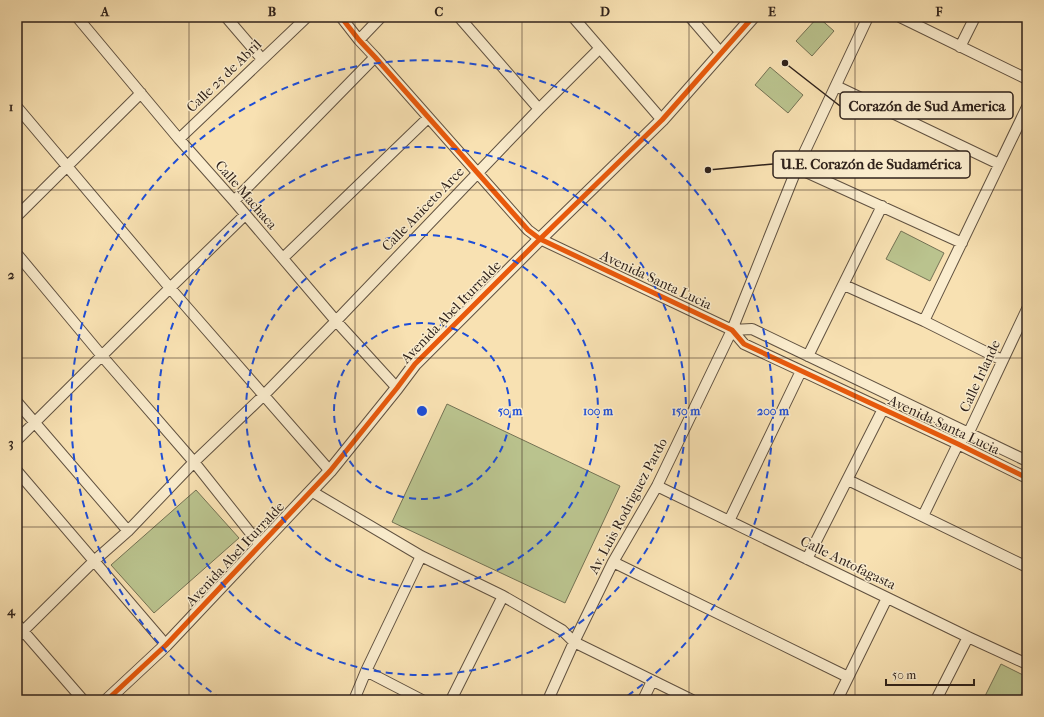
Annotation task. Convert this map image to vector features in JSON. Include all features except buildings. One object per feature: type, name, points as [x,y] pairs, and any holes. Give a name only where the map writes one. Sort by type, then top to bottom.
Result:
[{"type":"street","points":[[226,17],[262,59]]},
{"type":"street","name":"Calle 25 de Abril","points":[[179,139],[307,17]]},
{"type":"street","name":"Avenida Santa Lucia","points":[[340,17],[528,230],[540,239],[732,330],[744,344],[958,444],[1027,478]]},
{"type":"street","points":[[359,40],[382,17]]},
{"type":"street","points":[[459,17],[539,109]]},
{"type":"street","points":[[573,17],[599,49],[662,120]]},
{"type":"street","points":[[690,17],[721,53]]},
{"type":"street","name":"Avenida Abel Iturralde","points":[[107,700],[166,645],[330,471],[398,388],[415,364],[662,120],[753,17]]},
{"type":"street","name":"Av. Luis Rodriguez Pardo","points":[[548,700],[613,562],[657,486],[732,330],[797,168],[868,17]]},
{"type":"street","points":[[900,17],[960,48],[1027,79]]},
{"type":"street","points":[[960,48],[975,17]]},
{"type":"street","name":"Calle Machaca","points":[[82,19],[179,139],[234,201],[336,322],[398,388]]},
{"type":"street","name":"Calle Aniceto Arce","points":[[19,631],[128,531],[194,462],[263,396],[336,322],[477,173],[599,49]]},
{"type":"street","points":[[234,201],[375,57]]},
{"type":"street","points":[[836,86],[999,164]]},
{"type":"street","points":[[17,216],[141,93]]},
{"type":"street","points":[[17,107],[170,288],[330,471]]},
{"type":"street","points":[[924,321],[1027,107]]},
{"type":"street","points":[[282,258],[428,118]]},
{"type":"street","points":[[797,168],[962,242]]},
{"type":"street","points":[[808,356],[882,206]]},
{"type":"street","points":[[17,440],[245,214]]},
{"type":"street","points":[[17,254],[102,356],[194,462],[260,544]]},
{"type":"street","points":[[844,285],[924,321],[1002,360]]},
{"type":"street","name":"Calle Irlande","points":[[923,516],[958,444],[969,432],[1027,309]]},
{"type":"street","name":"Avenida Santa Lucia","points":[[732,330],[752,329],[1027,461]]},
{"type":"street","points":[[730,521],[801,370]]},
{"type":"street","points":[[17,402],[128,531]]},
{"type":"street","points":[[807,559],[883,409]]},
{"type":"street","points":[[17,471],[166,645]]},
{"type":"street","points":[[848,480],[1027,567]]},
{"type":"street","name":"Calle Antofagasta","points":[[657,486],[968,637],[1027,664]]},
{"type":"street","points":[[311,491],[421,556],[502,596],[562,630],[574,642],[692,700]]},
{"type":"street","points":[[354,700],[366,671],[421,556]]},
{"type":"street","points":[[613,562],[848,678]]},
{"type":"street","points":[[451,700],[502,596]]},
{"type":"street","points":[[837,700],[887,598]]},
{"type":"street","points":[[19,631],[83,700]]},
{"type":"street","points":[[936,700],[968,637]]},
{"type":"street","points":[[366,671],[422,700]]},
{"type":"street","points":[[643,700],[652,681]]},
{"type":"green space","points":[[818,17],[834,31],[812,56],[796,41]]},
{"type":"green space","points":[[770,67],[803,95],[788,113],[755,85]]},
{"type":"green space","points":[[901,231],[944,253],[930,281],[886,259]]},
{"type":"green space","points":[[447,404],[620,486],[565,603],[392,522]]},
{"type":"green space","points":[[196,490],[239,538],[154,613],[111,565]]},
{"type":"green space","points":[[1001,664],[1027,677],[1027,683],[1018,700],[983,700]]},
{"type":"cycle path","points":[[341,17],[359,40],[528,230],[540,239],[732,330],[744,344],[958,444],[1027,478]]},
{"type":"cycle path","points":[[107,700],[166,645],[330,471],[415,364],[662,120],[753,17]]},
{"type":"place","name":"Corazón de Sud America","points":[[785,63]]},
{"type":"place","name":"U.E. Corazón de Sudamérica","points":[[708,170]]}]
